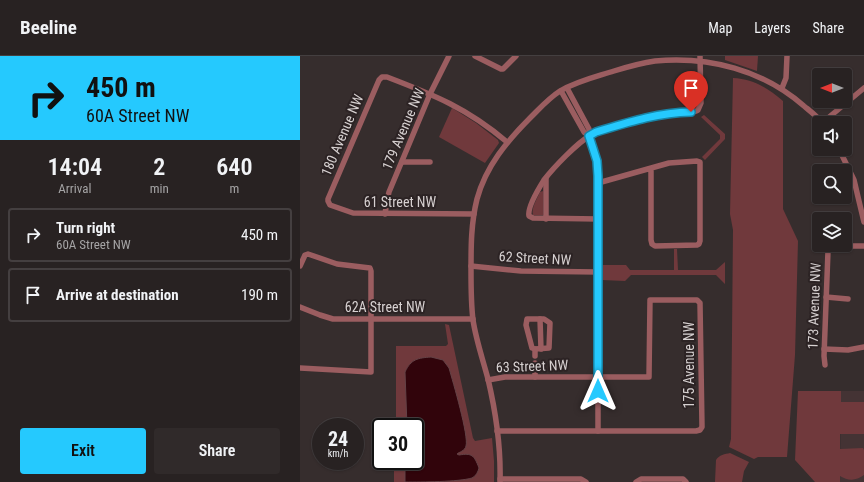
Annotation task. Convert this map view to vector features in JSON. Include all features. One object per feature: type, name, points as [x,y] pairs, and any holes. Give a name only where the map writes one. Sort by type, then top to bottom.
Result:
[{"type":"street","name":"179 Avenue NW","points":[[385,214],[388,197],[402,162],[430,94],[449,56]]},
{"type":"street","points":[[475,56],[501,69],[504,69],[516,56]]},
{"type":"street","points":[[782,88],[786,78],[787,56]]},
{"type":"street","points":[[598,218],[546,219],[533,218],[529,216],[529,213],[533,200],[546,177],[589,136],[596,132],[652,116],[696,111],[701,102],[700,58]]},
{"type":"street","points":[[586,481],[582,479],[500,480],[497,431],[488,380],[473,319],[471,266],[471,238],[477,199],[485,176],[496,156],[507,142],[540,108],[561,91],[592,77],[648,59],[700,58],[744,69],[782,88],[814,116]]},
{"type":"street","name":"180 Avenue NW","points":[[328,204],[328,199],[379,80],[382,77],[430,94]]},
{"type":"street","points":[[497,431],[598,431],[597,161],[589,136],[589,129],[567,88]]},
{"type":"street","points":[[831,116],[863,90]]},
{"type":"street","points":[[561,91],[584,132],[589,136]]},
{"type":"street","points":[[430,94],[467,112],[507,142]]},
{"type":"street","points":[[842,156],[854,180],[864,222]]},
{"type":"street","points":[[598,183],[651,168],[676,161],[700,162],[700,241],[697,245],[655,246],[652,244],[651,168]]},
{"type":"street","points":[[402,162],[430,162]]},
{"type":"street","points":[[546,177],[546,219]]},
{"type":"street","name":"61 Street NW","points":[[328,204],[353,213],[474,214]]},
{"type":"street","name":"173 Avenue NW","points":[[825,364],[824,349],[829,248],[835,246],[864,246]]},
{"type":"street","points":[[300,266],[306,254],[337,264],[370,268],[371,372],[300,368]]},
{"type":"street","name":"62 Street NW","points":[[471,266],[521,271],[598,272]]},
{"type":"street","points":[[826,297],[848,299]]},
{"type":"street","name":"63 Street NW","points":[[488,380],[504,377],[649,377],[650,300],[675,300]]},
{"type":"street","name":"175 Avenue NW","points":[[598,431],[696,431],[700,430],[702,427],[701,306],[699,301],[675,300]]},
{"type":"street","name":"62A Street NW","points":[[300,307],[333,319],[473,319]]},
{"type":"street","points":[[527,319],[540,319],[544,319],[550,323],[550,346],[547,349],[538,349],[531,346],[526,322],[527,319]]},
{"type":"street","points":[[535,377],[535,359],[538,349],[540,319]]},
{"type":"street","points":[[824,349],[848,350],[864,347]]},
{"type":"street","points":[[636,482],[641,479],[682,479],[685,481]]},
{"type":"shaded area","points":[[725,56],[758,56],[757,71],[725,60]]},
{"type":"shaded area","points":[[733,78],[754,82],[772,92],[783,101],[783,209],[798,241],[795,355],[787,457],[758,457],[754,459],[729,447],[731,439],[733,230],[730,214]]},
{"type":"shaded area","points":[[452,108],[476,123],[498,140],[499,143],[485,163],[439,137]]},
{"type":"shaded area","points":[[704,115],[725,134],[725,139],[705,160],[702,157],[720,139],[720,135],[701,117]]},
{"type":"shaded area","points":[[543,191],[543,215],[533,215],[533,209],[540,192]]},
{"type":"shaded area","points":[[674,249],[677,249],[678,270],[716,270],[725,262],[725,284],[716,275],[631,275],[625,281],[602,280],[602,265],[626,265],[630,270],[674,270]]},
{"type":"shaded area","points":[[445,324],[449,325],[473,438],[475,441],[492,438],[494,482],[394,482],[394,470],[424,470],[424,418],[396,418],[396,346],[446,346],[448,344]]},
{"type":"shaded area","points":[[431,357],[443,360],[449,368],[460,408],[466,440],[465,448],[457,454],[467,454],[476,460],[479,468],[477,474],[472,478],[449,481],[405,482],[405,470],[424,470],[424,418],[407,418],[405,372],[412,362],[422,358]]},
{"type":"shaded area","points":[[798,391],[841,391],[841,402],[864,402],[864,434],[840,434],[840,449],[863,448],[864,475],[852,480],[840,476],[840,482],[815,482],[795,460]]},
{"type":"shaded area","points":[[841,391],[864,391],[864,482],[840,482]]},
{"type":"shaded area","points":[[730,453],[749,462],[744,471],[742,482],[715,482],[717,458],[724,454]]},
{"type":"route","points":[[598,391],[598,170],[597,161],[589,136],[596,132],[652,116],[691,112]]}]
